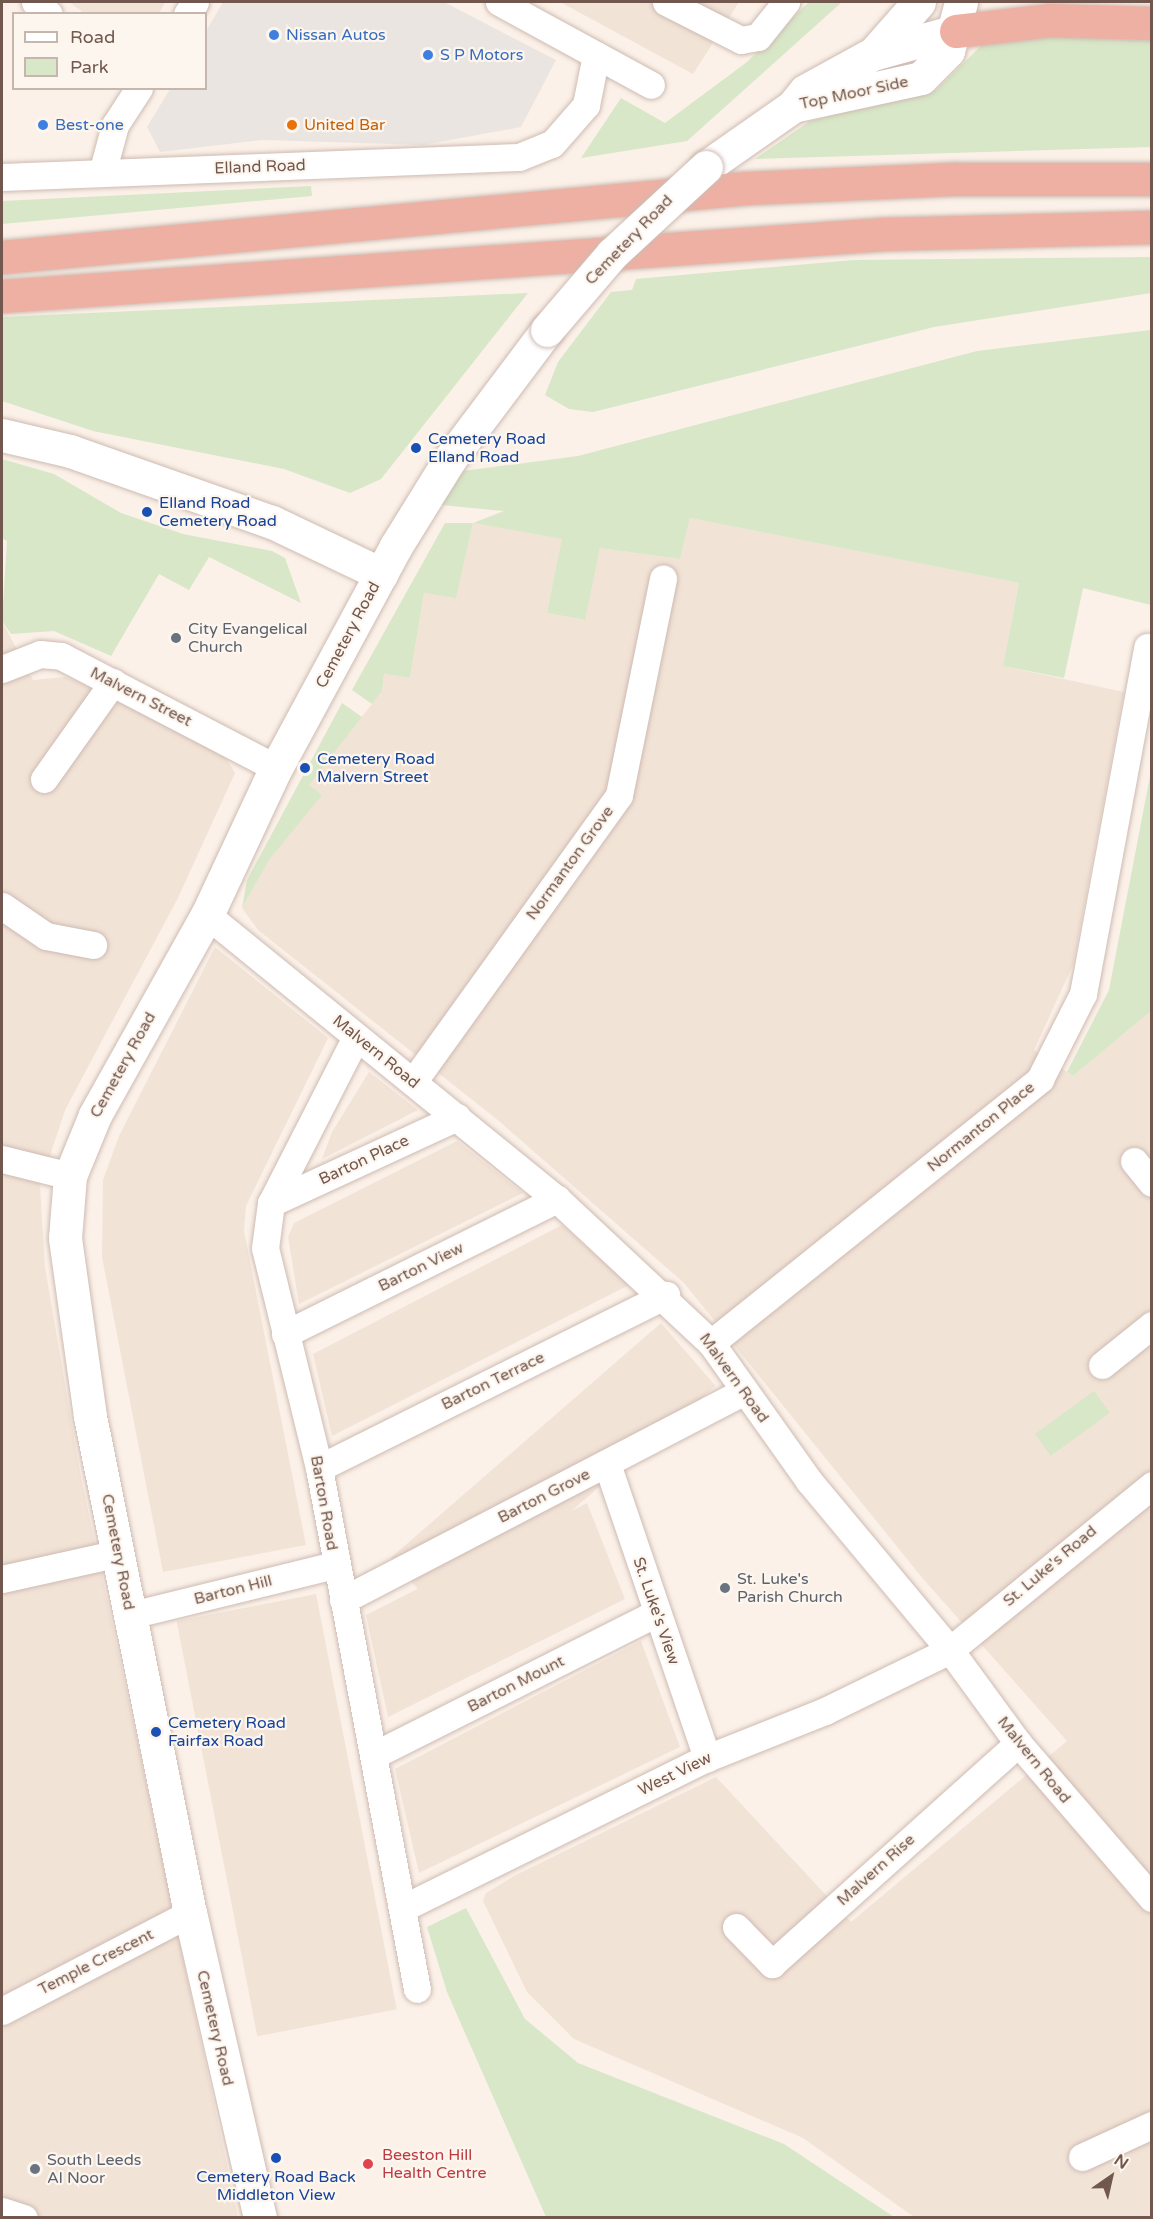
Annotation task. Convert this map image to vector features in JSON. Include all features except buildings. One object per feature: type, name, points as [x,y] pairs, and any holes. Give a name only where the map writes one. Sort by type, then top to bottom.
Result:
[{"type":"highway","points":[[1012,2],[1049,20]]},
{"type":"highway","points":[[958,16],[1152,23]]},
{"type":"highway","points":[[2,257],[747,188],[957,179],[1152,179]]},
{"type":"highway","points":[[2,296],[884,234],[1152,227]]},
{"type":"street","points":[[35,2],[47,12]]},
{"type":"street","points":[[499,2],[651,85]]},
{"type":"street","points":[[666,2],[733,37],[758,37],[786,2]]},
{"type":"street","name":"Top Moor Side","points":[[793,106],[805,91],[845,64],[874,53],[919,2]]},
{"type":"street","points":[[874,53],[958,16]]},
{"type":"street","name":"Top Moor Side","points":[[793,106],[921,78],[948,51],[958,16]]},
{"type":"street","name":"Elland Road","points":[[2,177],[519,157],[552,144],[586,105],[596,54]]},
{"type":"street","points":[[102,173],[115,125],[137,90]]},
{"type":"street","name":"Cemetery Road","points":[[260,2217],[190,1913],[71,1297],[65,1238],[70,1176],[95,1115],[207,915],[276,768],[381,574],[450,459],[547,330],[612,254],[706,167],[793,106]]},
{"type":"street","points":[[2,435],[70,451],[272,522],[381,574]]},
{"type":"street","name":"Normanton Grove","points":[[413,1082],[618,795],[663,578]]},
{"type":"street","name":"Normanton Place","points":[[711,1342],[1040,1079],[1083,994],[1147,647]]},
{"type":"street","name":"Malvern Street","points":[[2,669],[40,654],[61,656],[276,768]]},
{"type":"street","points":[[44,779],[113,682]]},
{"type":"street","points":[[2,906],[46,936],[93,945]]},
{"type":"street","name":"Malvern Road","points":[[207,915],[557,1199],[666,1295],[711,1342],[743,1392],[809,1481],[950,1650],[1018,1743],[1152,1898]]},
{"type":"street","name":"Barton Road","points":[[356,1037],[271,1203],[265,1248],[319,1468],[334,1565],[376,1754],[405,1907],[417,1989]]},
{"type":"street","name":"Barton Place","points":[[271,1203],[457,1117]]},
{"type":"street","points":[[2,1159],[70,1176]]},
{"type":"street","points":[[1134,1161],[1152,1183]]},
{"type":"street","name":"Barton View","points":[[285,1334],[557,1199]]},
{"type":"street","name":"Barton Terrace","points":[[319,1468],[666,1295]]},
{"type":"street","points":[[1102,1365],[1152,1325]]},
{"type":"street","name":"Barton Grove","points":[[343,1600],[743,1392]]},
{"type":"street","name":"St. Luke's View","points":[[607,1464],[707,1758]]},
{"type":"street","name":"St. Luke's Road","points":[[950,1650],[1152,1485]]},
{"type":"street","points":[[2,1579],[119,1553]]},
{"type":"street","name":"Barton Hill","points":[[131,1616],[334,1565]]},
{"type":"street","name":"Barton Mount","points":[[376,1754],[656,1613]]},
{"type":"street","name":"West View","points":[[405,1907],[707,1758],[825,1711],[950,1650]]},
{"type":"street","name":"Malvern Rise","points":[[736,1927],[772,1964],[1018,1743]]},
{"type":"street","name":"Temple Crescent","points":[[2,2011],[190,1913]]},
{"type":"street","points":[[1082,2157],[1152,2125]]},
{"type":"street","points":[[2,2211],[24,2217]]},
{"type":"shaded area","points":[[69,2],[165,2],[160,12],[83,12]]},
{"type":"shaded area","points":[[223,2],[444,2],[556,60],[521,127],[423,145],[263,140],[160,152],[147,127],[169,90],[207,90],[207,29]]},
{"type":"shaded area","points":[[560,2],[739,2],[693,74]]},
{"type":"shaded area","points":[[690,518],[1019,583],[1003,666],[1124,692],[1073,965],[1034,1050],[1073,1076],[1151,1011],[1151,2217],[914,2217],[803,2138],[574,2039],[527,1992],[483,1901],[486,1893],[516,1875],[716,1777],[851,1922],[1067,1741],[924,1580],[684,1283],[499,1121],[258,930],[242,908],[269,860],[321,795],[309,785],[382,691],[384,674],[410,678],[424,593],[456,597],[473,523],[563,539],[547,613],[584,620],[600,548],[680,559]]},
{"type":"shaded area","points":[[2,621],[33,680],[65,677],[81,683],[225,756],[235,773],[178,898],[65,1110],[40,1186],[45,1267],[80,1472],[238,2217],[2,2217]]},
{"type":"shaded area","points":[[215,947],[328,1038],[246,1206],[244,1231],[306,1545],[163,1572],[102,1257],[103,1180],[119,1136]]},
{"type":"shaded area","points":[[369,1072],[418,1110],[322,1159],[332,1132]]},
{"type":"shaded area","points":[[457,1141],[523,1193],[299,1304],[288,1237],[294,1223]]},
{"type":"shaded area","points":[[562,1225],[629,1285],[332,1436],[313,1354]]},
{"type":"shaded area","points":[[661,1323],[715,1386],[445,1621],[391,1558]]},
{"type":"shaded area","points":[[587,1503],[625,1599],[388,1717],[366,1615]]},
{"type":"shaded area","points":[[316,1594],[397,2009],[257,2036],[177,1621]]},
{"type":"shaded area","points":[[641,1641],[680,1747],[419,1873],[395,1769]]},
{"type":"green space","points":[[809,2],[842,2],[687,141],[581,158],[621,98],[665,123],[747,62]]},
{"type":"green space","points":[[1102,34],[1151,40],[1151,147],[755,159],[810,121],[936,90],[983,44],[1018,37]]},
{"type":"green space","points":[[311,186],[312,196],[2,224],[2,201]]},
{"type":"green space","points":[[1151,257],[1151,293],[934,327],[593,412],[569,409],[545,395],[558,362],[611,292],[632,290],[636,279],[854,260]]},
{"type":"green space","points":[[528,293],[381,479],[350,493],[284,469],[93,431],[2,401],[2,317]]},
{"type":"green space","points":[[1151,330],[1151,605],[1083,588],[1064,678],[1003,666],[1019,583],[690,518],[680,559],[600,548],[585,620],[547,613],[562,539],[473,523],[504,511],[441,505],[463,471],[578,456],[977,351]]},
{"type":"green space","points":[[2,459],[54,474],[121,513],[183,534],[272,551],[285,558],[301,603],[209,557],[189,590],[159,574],[111,656],[54,631],[11,634],[2,621],[7,541],[2,538]]},
{"type":"green space","points":[[445,523],[473,523],[456,598],[424,593],[410,678],[384,674],[382,691],[372,704],[352,690]]},
{"type":"green space","points":[[342,703],[362,717],[309,785],[322,795],[269,860],[242,908],[247,880]]},
{"type":"green space","points":[[1151,771],[1151,1011],[1073,1076],[1067,1072],[1109,990]]},
{"type":"green space","points":[[1094,1391],[1110,1413],[1051,1456],[1035,1434]]},
{"type":"green space","points":[[466,1908],[525,2019],[578,2063],[784,2144],[894,2217],[546,2217],[447,1992],[427,1927]]},
{"type":"place","name":"Nissan Autos","points":[[274,35]]},
{"type":"place","name":"S P Motors","points":[[428,55]]},
{"type":"place","name":"Best-one","points":[[43,125]]},
{"type":"place","name":"United Bar","points":[[292,125]]},
{"type":"place","name":"Cemetery Road Elland Road","points":[[416,448]]},
{"type":"place","name":"Elland Road Cemetery Road","points":[[147,512]]},
{"type":"place","name":"City Evangelical Church","points":[[176,638]]},
{"type":"place","name":"Cemetery Road Malvern Street","points":[[305,768]]},
{"type":"place","name":"St. Luke's Parish Church","points":[[725,1588]]},
{"type":"place","name":"Cemetery Road Fairfax Road","points":[[156,1732]]},
{"type":"place","name":"Cemetery Road Back Middleton View","points":[[276,2158]]},
{"type":"place","name":"Beeston Hill Health Centre","points":[[368,2164]]},
{"type":"place","name":"South Leeds Al Noor","points":[[35,2169]]}]
